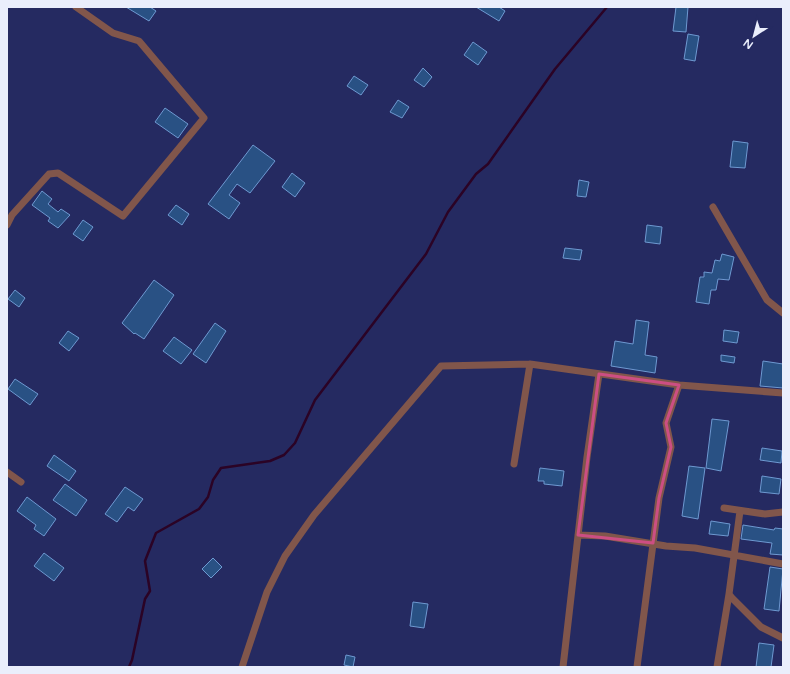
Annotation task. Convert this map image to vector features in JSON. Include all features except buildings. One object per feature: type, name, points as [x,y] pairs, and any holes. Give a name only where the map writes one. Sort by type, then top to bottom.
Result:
[{"type":"street","points":[[7,225],[12,215],[49,174],[58,173],[123,216],[204,118],[139,41],[114,32],[76,7]]},
{"type":"street","points":[[713,207],[767,300],[783,313]]},
{"type":"street","points":[[514,464],[530,364]]},
{"type":"street","points":[[242,667],[267,592],[285,556],[314,515],[441,366],[530,364],[679,385],[783,393]]},
{"type":"street","points":[[563,667],[578,535],[599,374]]},
{"type":"street","points":[[637,667],[659,498],[671,447],[666,423],[679,385]]},
{"type":"street","points":[[7,472],[21,482]]},
{"type":"street","points":[[724,508],[765,514],[783,512]]},
{"type":"street","points":[[717,667],[729,594],[740,511]]},
{"type":"street","points":[[578,535],[605,536],[734,555],[783,564]]},
{"type":"street","points":[[729,594],[761,627],[783,638]]},
{"type":"highlighted area","points":[[599,374],[679,385],[666,423],[671,447],[659,498],[653,543],[578,535]]},
{"type":"waterway","points":[[129,667],[132,660],[145,599],[150,591],[145,561],[156,533],[199,509],[208,497],[213,480],[221,468],[270,461],[284,455],[295,443],[315,400],[426,254],[448,212],[476,174],[488,164],[555,69],[607,7]]}]
